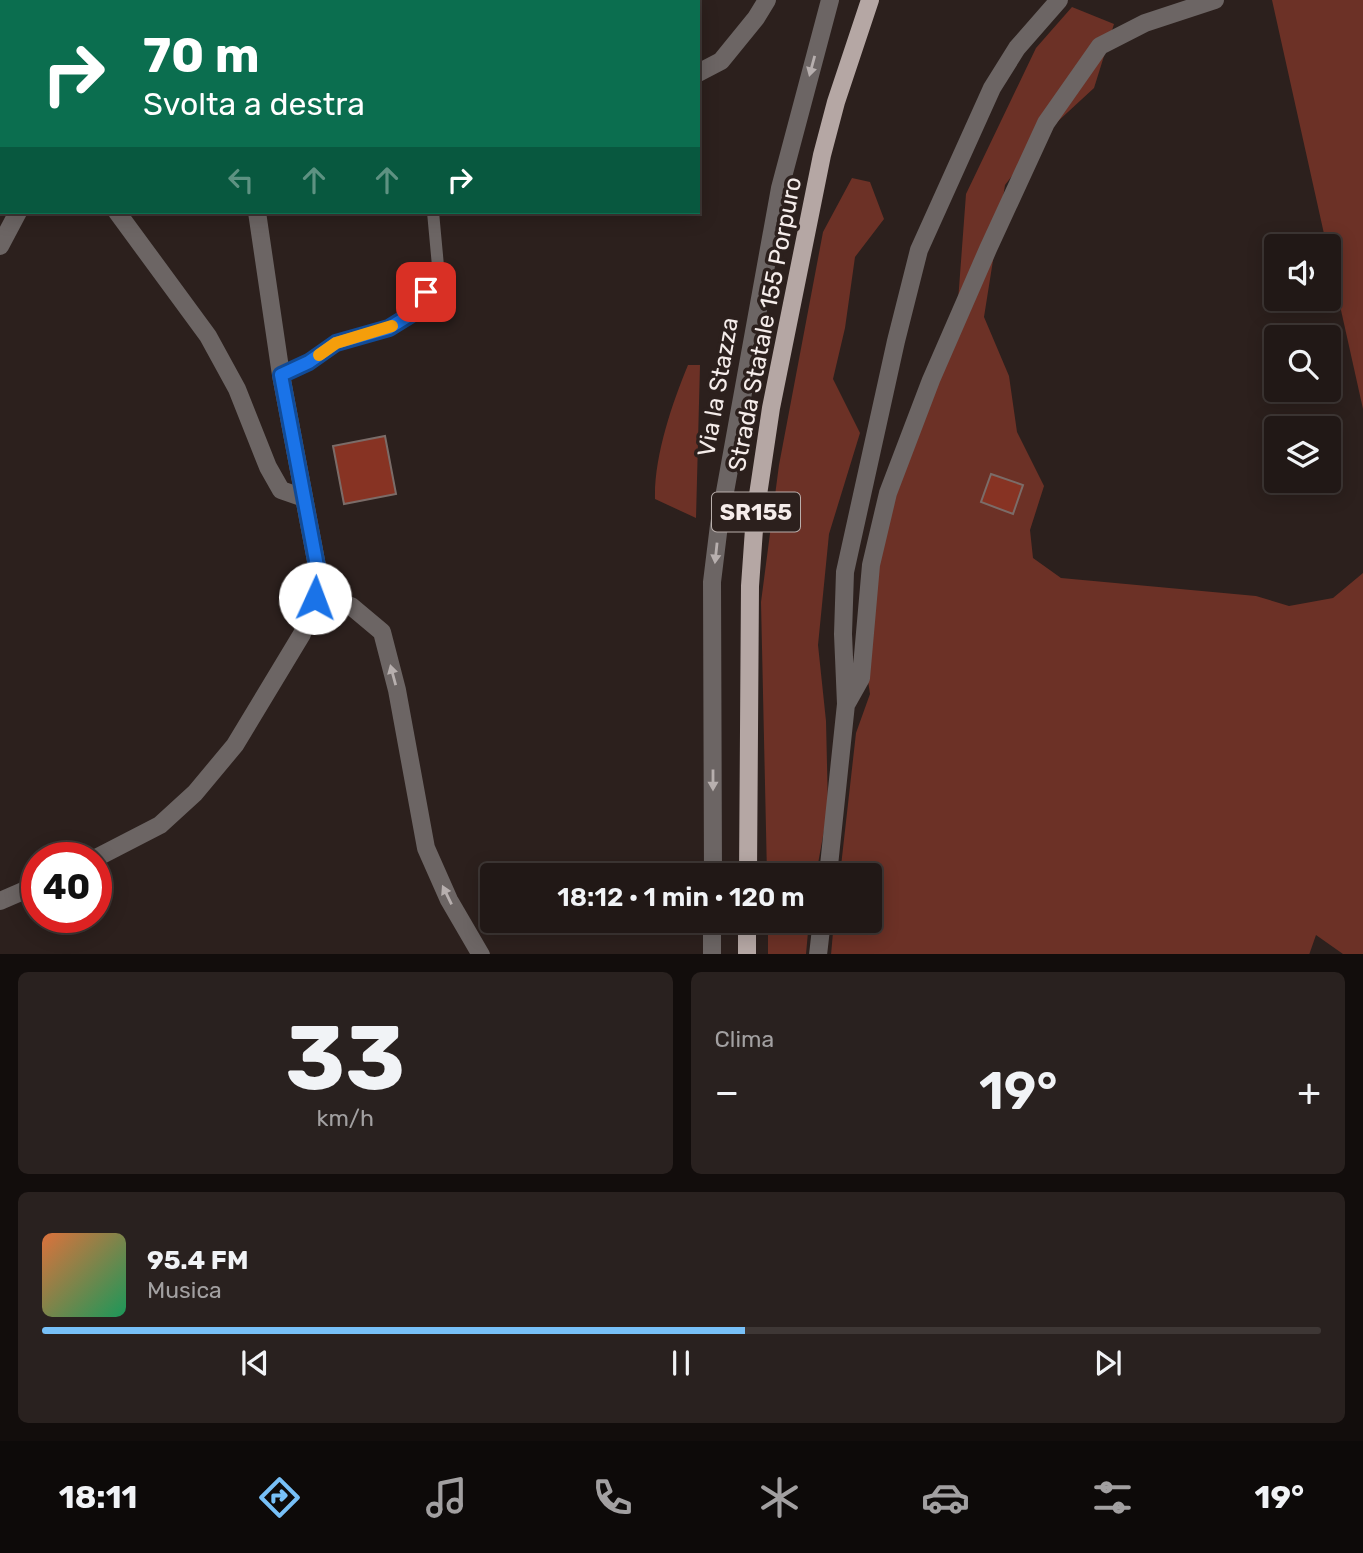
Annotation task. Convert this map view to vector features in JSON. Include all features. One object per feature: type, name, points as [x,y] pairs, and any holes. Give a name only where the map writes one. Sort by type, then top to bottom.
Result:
[{"type":"main road","name":"Strada Statale 155 Porpuro","points":[[748,863],[750,586],[755,515],[771,408],[822,155],[836,102],[870,0]]},
{"type":"main road","points":[[747,933],[747,954]]},
{"type":"street","points":[[700,73],[721,61],[767,0]]},
{"type":"street","name":"Via la Stazza","points":[[713,863],[712,582],[719,525],[780,188],[830,0]]},
{"type":"street","points":[[829,863],[846,704],[843,634],[845,572],[919,250],[992,88],[1017,48],[1059,0]]},
{"type":"street","points":[[846,704],[861,678],[871,565],[888,493],[931,380],[1046,123],[1100,46],[1145,23],[1215,0]]},
{"type":"street","points":[[0,246],[17,214]]},
{"type":"street","points":[[119,214],[208,336],[237,389],[268,467],[281,490],[303,498]]},
{"type":"street","points":[[112,850],[160,825],[195,793],[242,734],[302,634],[315,598],[317,566],[281,375],[257,214]]},
{"type":"street","points":[[315,598],[351,606],[382,632],[397,690],[426,848],[449,900],[481,954]]},
{"type":"street","points":[[0,901],[21,892]]},
{"type":"street","points":[[712,933],[712,954]]},
{"type":"street","points":[[818,954],[820,933]]},
{"type":"lane","points":[[281,375],[309,362],[336,343],[389,328],[410,315],[426,292],[438,266],[433,214]]},
{"type":"shaded area","points":[[1272,0],[1363,0],[1363,409],[1341,310],[1341,234],[1324,234]]},
{"type":"shaded area","points":[[1072,7],[1114,24],[1094,88],[1043,135],[1005,185],[984,317],[1009,376],[1017,432],[1044,486],[1030,530],[1033,558],[1061,578],[1256,596],[1289,606],[1333,598],[1363,573],[1363,954],[1343,954],[1316,935],[1309,954],[831,954],[833,933],[882,933],[882,863],[841,863],[856,733],[870,694],[865,660],[873,524],[957,315],[966,194],[1036,48]]},
{"type":"shaded area","points":[[852,178],[870,182],[884,219],[855,257],[845,328],[833,379],[860,433],[829,534],[818,645],[826,721],[828,808],[818,863],[767,863],[761,602],[779,465],[823,232]]},
{"type":"shaded area","points":[[688,365],[700,365],[696,518],[655,499],[661,448],[670,413]]},
{"type":"shaded area","points":[[768,933],[808,933],[806,954],[768,954]]},
{"type":"building","points":[[385,436],[396,494],[344,504],[333,446]]},
{"type":"building","points":[[991,474],[1023,485],[1013,514],[981,502]]},
{"type":"slow traffic","points":[[319,355],[336,343],[392,326]]},
{"type":"route","points":[[315,598],[317,566],[281,375],[309,362],[336,343],[389,328],[410,315],[426,292]]}]
